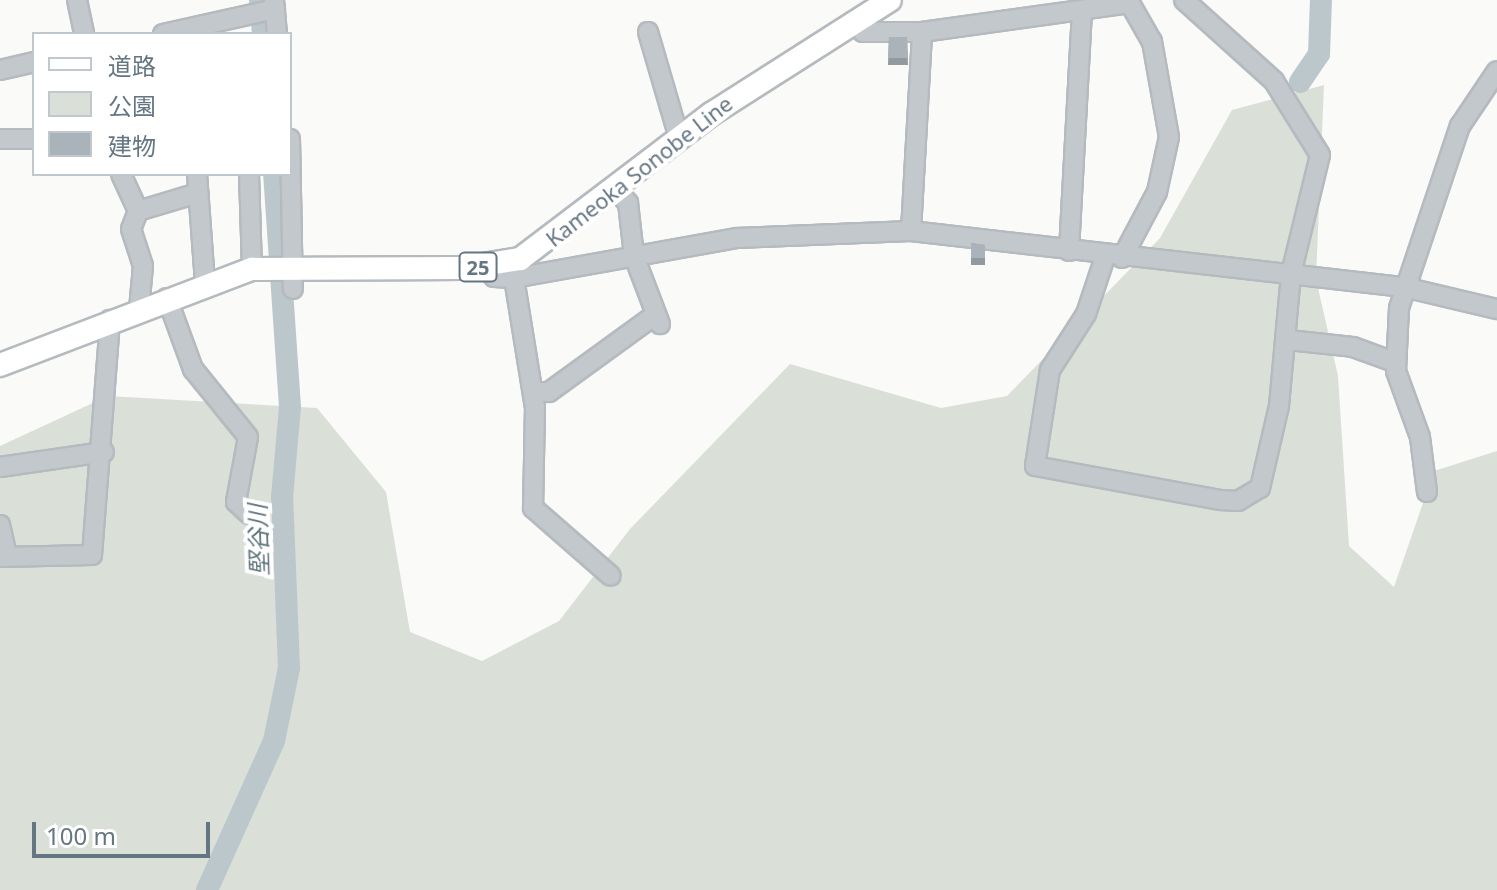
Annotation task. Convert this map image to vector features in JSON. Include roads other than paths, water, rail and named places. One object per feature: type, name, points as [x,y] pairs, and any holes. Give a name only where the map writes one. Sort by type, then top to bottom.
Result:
[{"type":"main road","name":"Kameoka Sonobe Line","points":[[0,365],[167,298],[252,269],[293,265],[504,272],[550,242],[679,138],[890,0]]},
{"type":"street","points":[[77,0],[84,32]]},
{"type":"street","points":[[856,21],[863,32],[922,32],[1129,2],[1152,42],[1169,137],[1157,192],[1113,258],[1086,314],[1050,370],[1035,466],[1238,501],[1260,488],[1288,340],[1291,274],[1320,155],[1274,81],[1184,0]]},
{"type":"street","points":[[171,32],[274,5],[277,32]]},
{"type":"street","points":[[1069,251],[1082,10]]},
{"type":"street","points":[[648,32],[679,138]]},
{"type":"street","points":[[911,231],[922,32]]},
{"type":"street","points":[[0,70],[32,62]]},
{"type":"street","points":[[1427,492],[1420,437],[1394,362],[1404,287],[1460,126],[1497,71]]},
{"type":"street","points":[[0,139],[32,139]]},
{"type":"street","points":[[122,176],[138,211],[131,229],[143,266],[139,309]]},
{"type":"street","points":[[197,176],[205,284]]},
{"type":"street","points":[[249,176],[252,269]]},
{"type":"street","points":[[291,176],[293,289]]},
{"type":"street","points":[[534,392],[549,392],[657,320],[634,256],[628,203],[616,190]]},
{"type":"street","points":[[138,211],[198,193]]},
{"type":"street","points":[[611,576],[533,508],[534,392],[504,272],[634,256],[737,238],[911,231],[1113,258],[1404,287],[1497,309]]},
{"type":"street","points":[[167,298],[193,369],[248,437],[236,502],[249,514]]},
{"type":"street","points":[[0,525],[3,556],[92,555],[104,452],[110,320]]},
{"type":"street","points":[[1288,340],[1353,347],[1394,362]]},
{"type":"street","points":[[0,467],[104,452]]},
{"type":"waterway","name":"堅谷川","points":[[260,0],[263,32]]},
{"type":"waterway","points":[[1300,82],[1319,54],[1321,0]]},
{"type":"waterway","name":"堅谷川","points":[[207,890],[274,741],[289,668],[282,497],[290,407],[274,176]]}]
